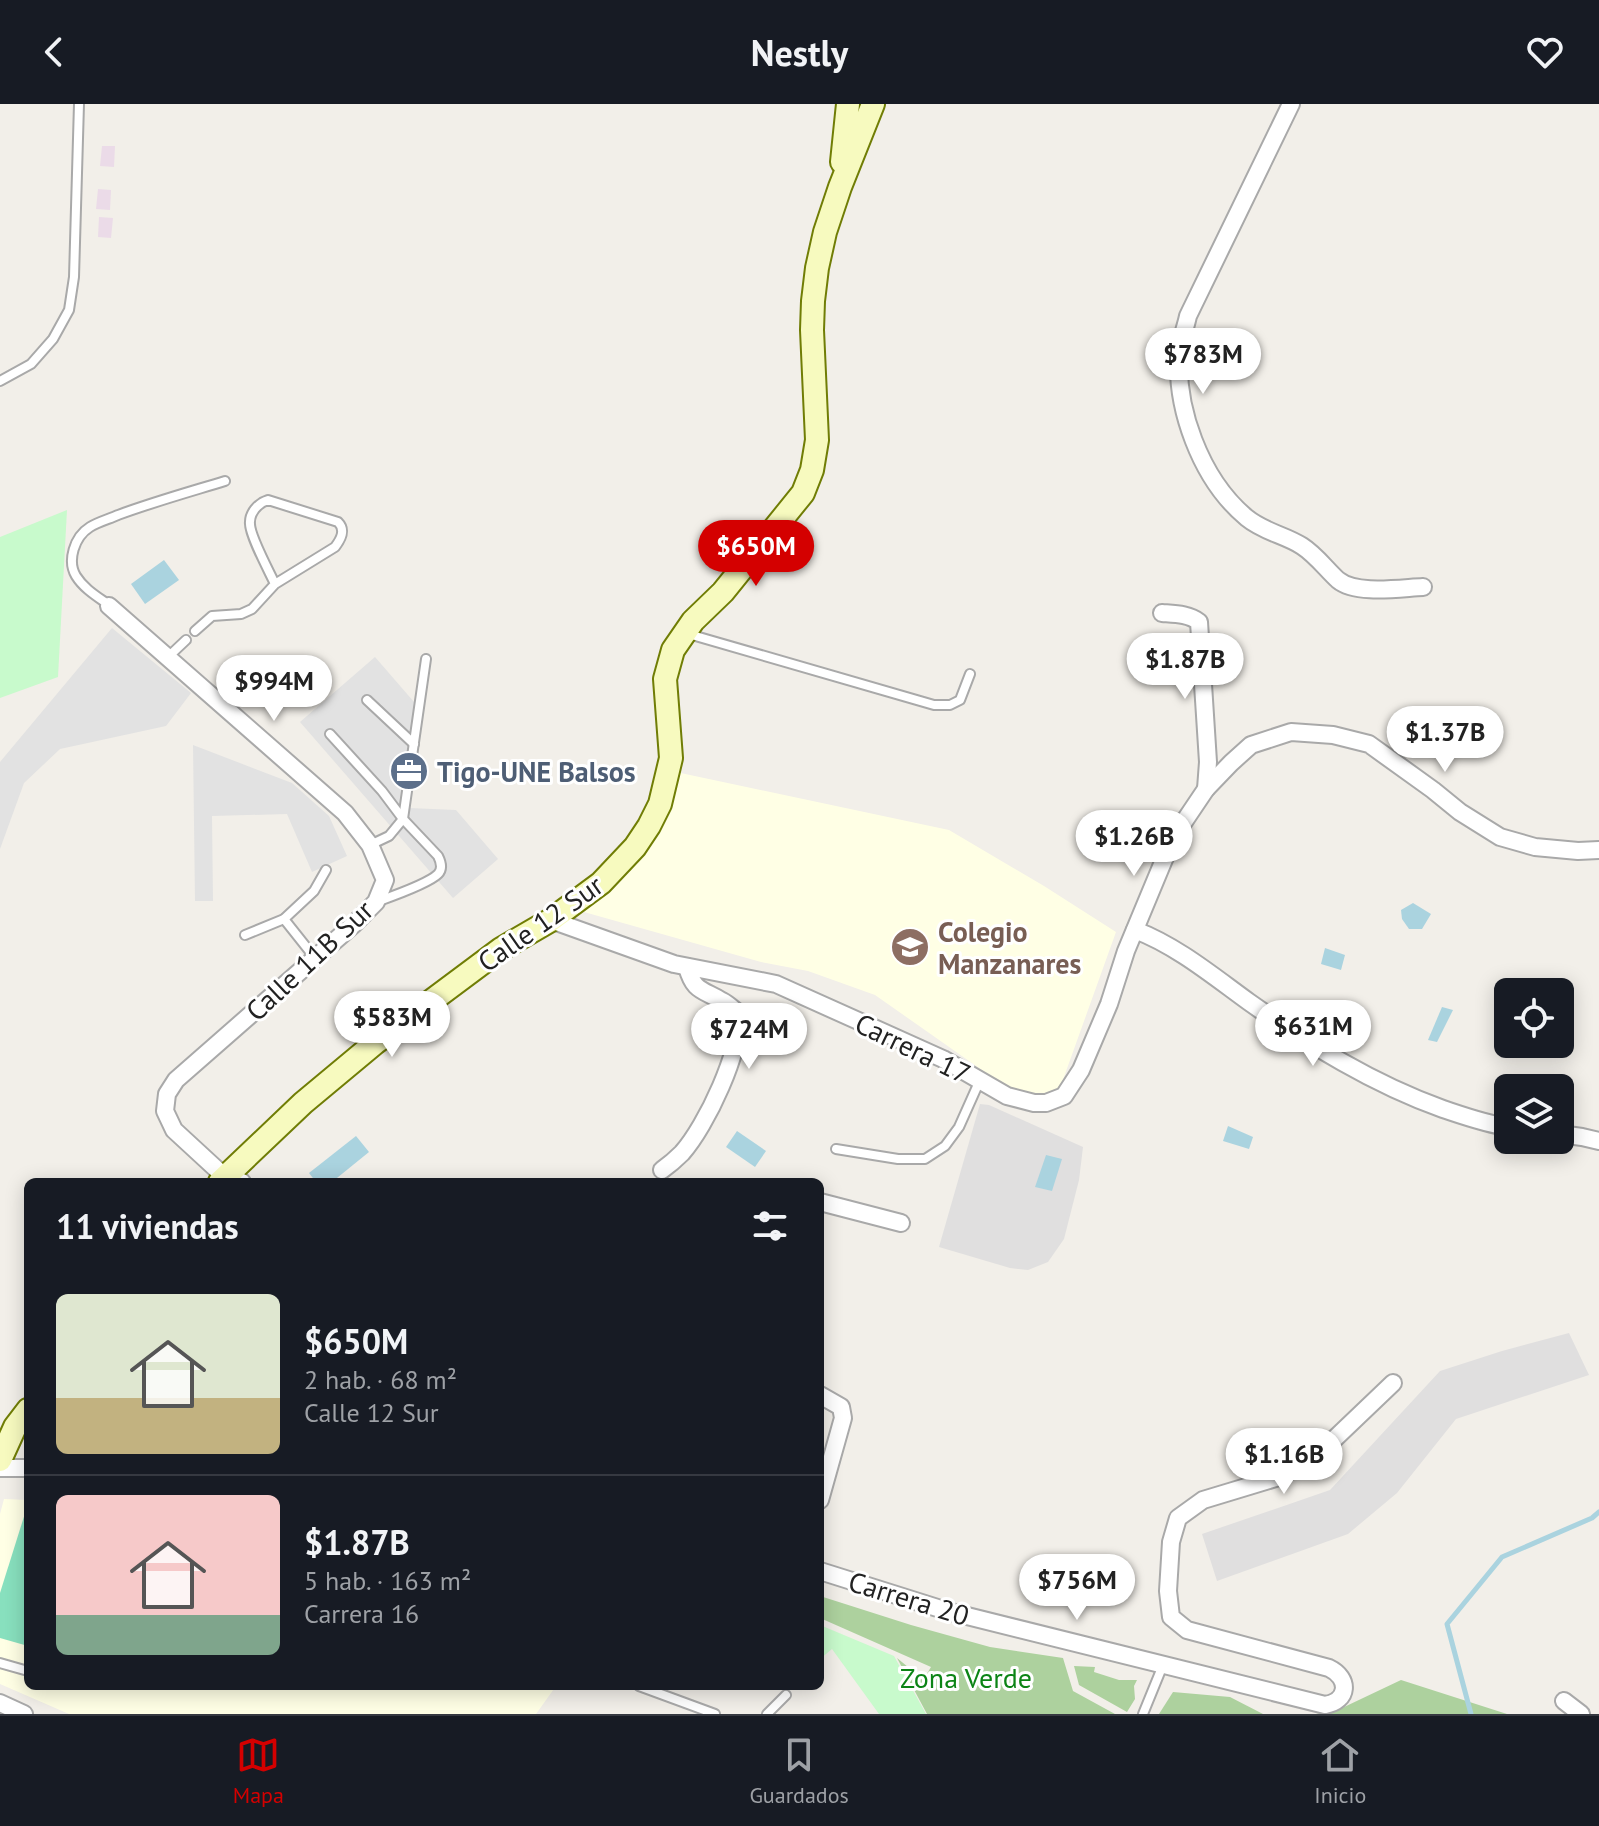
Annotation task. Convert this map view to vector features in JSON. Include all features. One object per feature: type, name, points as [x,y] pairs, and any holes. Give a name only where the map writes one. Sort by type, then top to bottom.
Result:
[{"type":"main road","name":"Calle 12 Sur","points":[[840,187],[848,104]]},
{"type":"main road","name":"Calle 12 Sur","points":[[231,1178],[303,1103],[375,1043],[501,949],[551,920],[601,883],[635,847],[649,826],[660,804],[671,758],[665,679],[673,650],[693,621],[723,592],[803,493],[812,470],[817,440],[812,363],[817,268],[840,187],[873,104]]},
{"type":"main road","points":[[0,1460],[24,1415]]},
{"type":"street","points":[[1291,104],[1188,316],[1180,345],[1180,377],[1187,419],[1207,468],[1223,494],[1248,519],[1269,533],[1300,545],[1341,583],[1360,589],[1423,587]]},
{"type":"street","points":[[109,606],[345,813],[370,845]]},
{"type":"street","points":[[1162,613],[1184,615],[1199,622],[1208,762],[1206,789]]},
{"type":"street","points":[[1494,1125],[1417,1100],[1371,1079],[1285,1027],[1211,973],[1135,930],[1173,838],[1206,789],[1251,745],[1291,732],[1333,735],[1369,744],[1460,812],[1500,837],[1535,847],[1599,850]]},
{"type":"street","name":"Calle 11B Sur","points":[[227,1178],[174,1130],[165,1111],[167,1094],[176,1080],[376,902],[385,880],[370,845]]},
{"type":"street","name":"Carrera 17","points":[[551,920],[687,967],[776,984],[943,1059],[1007,1096],[1034,1103],[1046,1103],[1064,1096],[1081,1070],[1135,930]]},
{"type":"street","points":[[662,1170],[682,1153],[709,1112],[729,1069],[740,1025],[738,1013],[722,1001],[701,992],[691,981],[687,967]]},
{"type":"street","points":[[1574,1136],[1599,1141]]},
{"type":"street","points":[[824,1203],[901,1223]]},
{"type":"street","name":"Carrera 20","points":[[824,1572],[947,1611],[1325,1705],[1332,1704],[1341,1697],[1344,1688],[1337,1672],[1187,1630],[1171,1617],[1168,1591],[1171,1542],[1178,1518],[1203,1500],[1279,1477],[1310,1460],[1393,1383]]},
{"type":"street","points":[[824,1397],[841,1407],[843,1418],[824,1486]]},
{"type":"street","points":[[0,1468],[24,1468]]},
{"type":"street","points":[[1564,1701],[1581,1714]]},
{"type":"street","points":[[0,1703],[24,1714]]},
{"type":"lane","points":[[0,381],[31,364],[53,339],[69,310],[74,277],[79,104]]},
{"type":"lane","points":[[109,606],[74,574],[73,549],[79,537],[88,528],[147,504],[225,481]]},
{"type":"lane","points":[[195,631],[212,616],[241,614],[252,609],[275,584],[335,547],[341,538],[341,525],[268,500],[261,502],[253,513],[249,527],[275,584]]},
{"type":"lane","points":[[685,633],[934,705],[950,705],[960,700],[970,674]]},
{"type":"lane","points":[[168,657],[186,640]]},
{"type":"lane","points":[[370,845],[389,836],[403,819],[426,659]]},
{"type":"lane","points":[[367,700],[414,744]]},
{"type":"lane","points":[[330,734],[441,862],[438,874],[376,902]]},
{"type":"lane","points":[[245,935],[284,919],[314,891],[326,870]]},
{"type":"lane","points":[[284,919],[315,958]]},
{"type":"lane","points":[[836,1149],[898,1159],[925,1159],[945,1146],[959,1127],[980,1080]]},
{"type":"lane","points":[[0,1663],[24,1670]]},
{"type":"lane","points":[[1143,1714],[1163,1665]]},
{"type":"lane","points":[[650,1690],[715,1714]]},
{"type":"lane","points":[[767,1714],[786,1695]]},
{"type":"shaded area","points":[[102,146],[115,146],[114,167],[100,166]]},
{"type":"shaded area","points":[[98,189],[111,190],[110,210],[96,209]]},
{"type":"shaded area","points":[[99,217],[113,218],[111,238],[98,237]]},
{"type":"shaded area","points":[[112,628],[191,693],[166,726],[60,749],[24,783],[0,849],[0,762]]},
{"type":"shaded area","points":[[375,657],[414,702],[409,808],[456,810],[498,859],[453,898],[300,722]]},
{"type":"shaded area","points":[[193,745],[292,783],[329,816],[347,856],[312,872],[287,814],[212,816],[213,901],[195,901]]},
{"type":"shaded area","name":"Colegio Manzanares","points":[[676,772],[949,830],[1116,932],[1060,1088],[1033,1097],[999,1082],[875,995],[808,971],[761,962],[584,912],[621,876]]},
{"type":"shaded area","points":[[980,1104],[989,1105],[1083,1147],[1079,1180],[1064,1239],[1048,1262],[1028,1270],[1010,1268],[939,1247]]},
{"type":"shaded area","points":[[1569,1333],[1589,1375],[1456,1419],[1397,1493],[1348,1534],[1217,1581],[1202,1534],[1330,1490],[1440,1371]]},
{"type":"shaded area","points":[[4,1499],[24,1500],[24,1690],[553,1690],[536,1714],[69,1714],[0,1684],[0,1514]]},
{"type":"green space","points":[[67,510],[58,677],[0,698],[0,537]]},
{"type":"green space","points":[[24,1517],[24,1645],[0,1638],[0,1593]]},
{"type":"green space","name":"Zona Verde","points":[[824,1597],[990,1647],[1063,1658],[1073,1691],[1115,1714],[927,1714],[897,1658],[915,1677],[925,1677],[931,1667],[824,1620]]},
{"type":"green space","points":[[824,1627],[894,1656],[926,1714],[879,1714],[832,1649],[824,1656]]},
{"type":"green space","points":[[1074,1666],[1095,1667],[1094,1672],[1119,1680],[1137,1680],[1135,1699],[1127,1712],[1079,1685]]},
{"type":"green space","points":[[1401,1680],[1507,1714],[1316,1714],[1342,1708]]},
{"type":"green space","points":[[1173,1692],[1230,1697],[1263,1714],[1159,1714]]},
{"type":"water","points":[[164,560],[179,580],[145,604],[131,584]]},
{"type":"water","points":[[1413,903],[1431,914],[1422,929],[1409,929],[1402,919],[1401,910]]},
{"type":"water","points":[[1325,948],[1345,955],[1341,970],[1321,964]]},
{"type":"water","points":[[1442,1007],[1453,1010],[1437,1042],[1428,1040]]},
{"type":"water","points":[[1228,1126],[1253,1137],[1249,1149],[1223,1141]]},
{"type":"water","points":[[737,1131],[766,1151],[755,1167],[726,1147]]},
{"type":"water","points":[[356,1136],[369,1152],[337,1178],[313,1178],[309,1173]]},
{"type":"water","points":[[1046,1155],[1062,1159],[1052,1191],[1035,1187]]},
{"type":"waterway","points":[[1471,1714],[1447,1624],[1502,1557],[1592,1518],[1599,1512]]},
{"type":"place","name":"Tigo-UNE Balsos","points":[[409,771]]},
{"type":"place","name":"Colegio Manzanares","points":[[910,947]]}]
